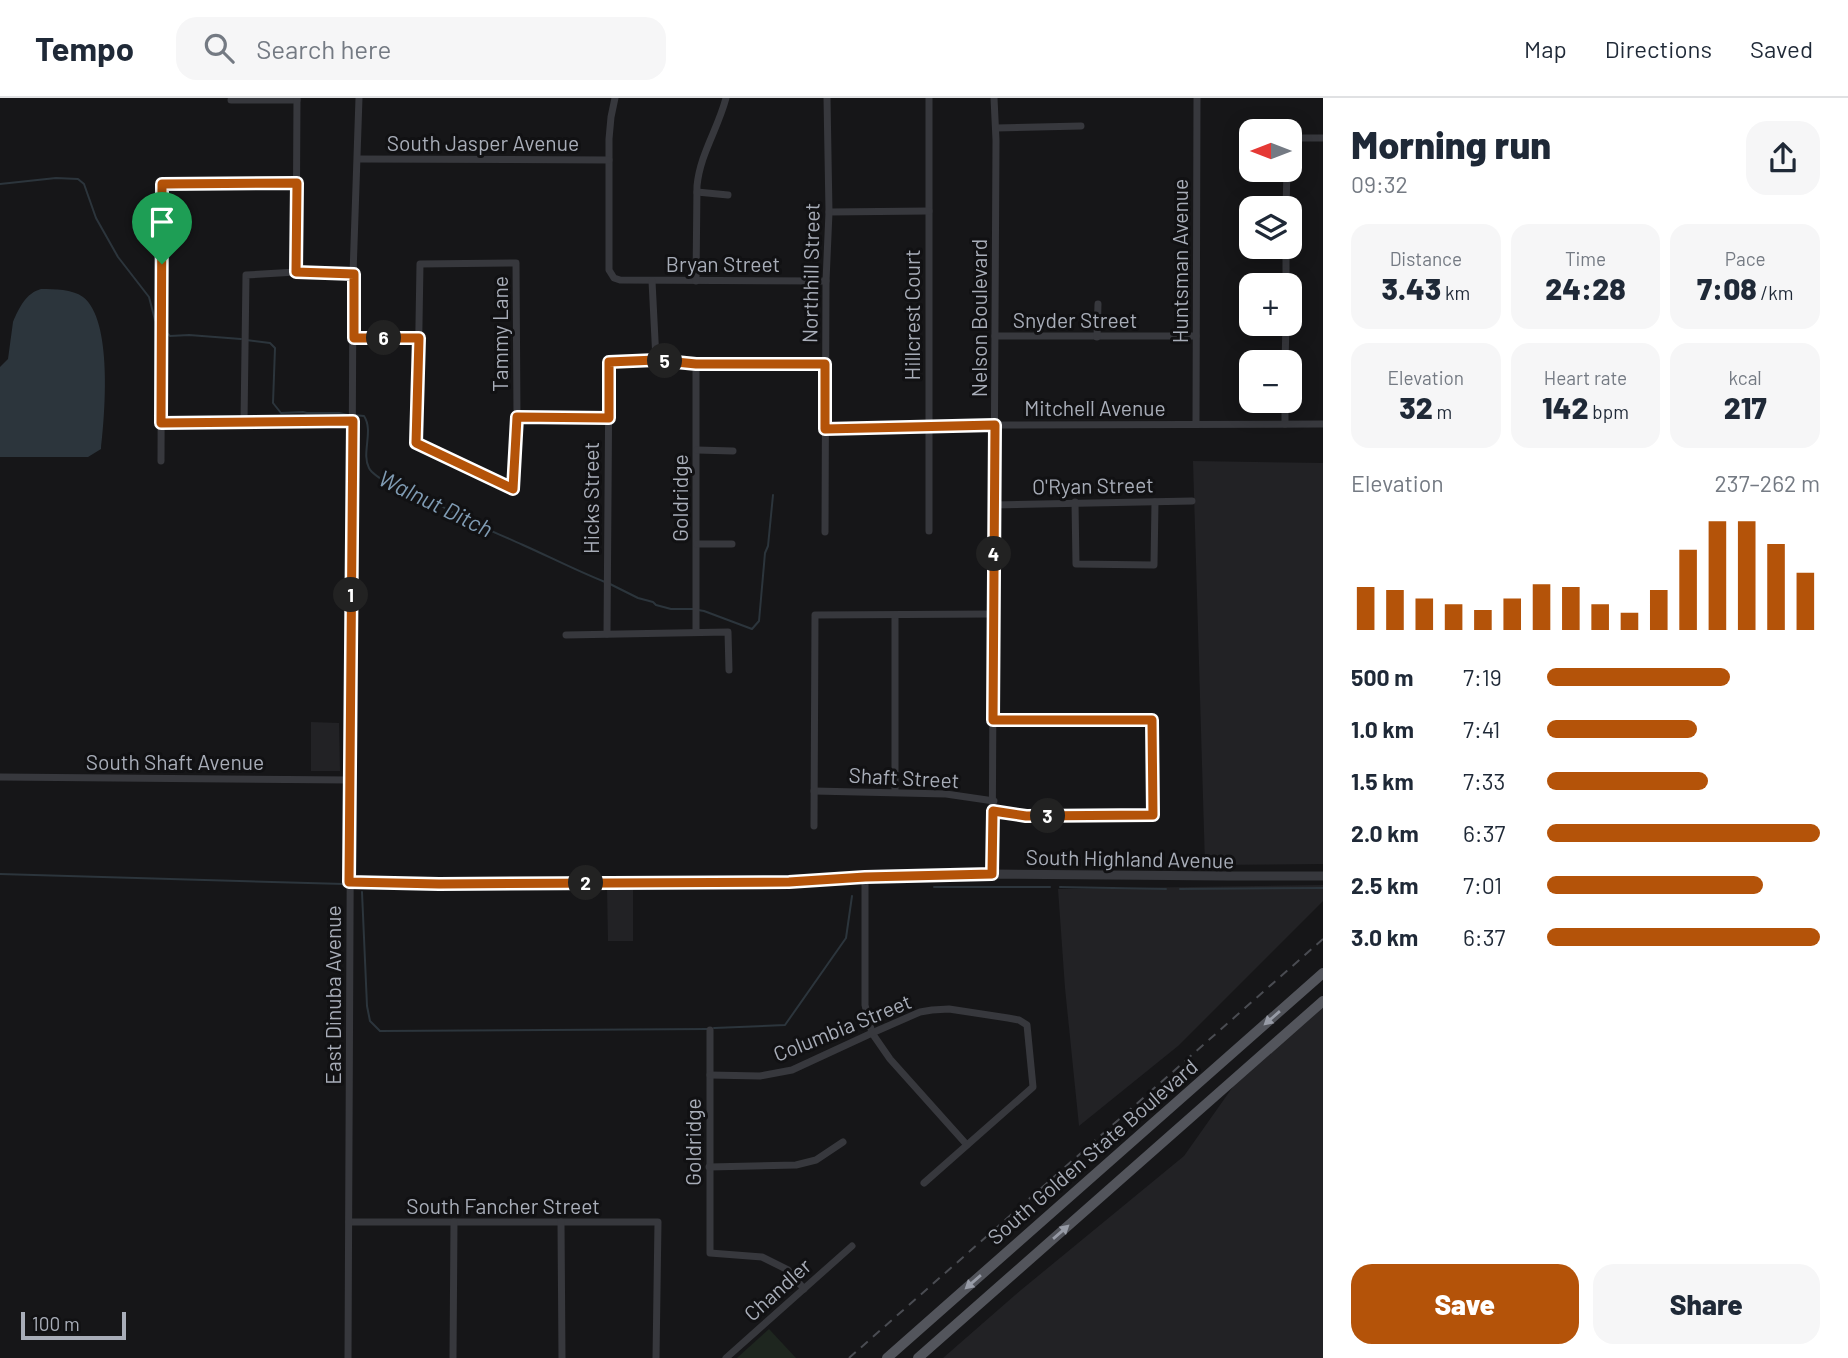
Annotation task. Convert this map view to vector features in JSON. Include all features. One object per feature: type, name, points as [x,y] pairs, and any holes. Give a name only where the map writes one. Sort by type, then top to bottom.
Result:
[{"type":"main road","name":"South Golden State Boulevard","points":[[887,1358],[1323,973]]},
{"type":"main road","name":"South Golden State Boulevard","points":[[918,1358],[1323,1001]]},
{"type":"street","points":[[244,422],[246,275],[296,272],[354,274],[359,98]]},
{"type":"street","points":[[609,160],[610,125],[615,98]]},
{"type":"street","points":[[696,281],[696,192],[700,163],[726,98]]},
{"type":"street","name":"Northhill Street","points":[[825,532],[826,281],[829,212],[827,98]]},
{"type":"street","name":"Hillcrest Court","points":[[929,98],[929,531]]},
{"type":"street","name":"Nelson Boulevard","points":[[992,874],[994,98]]},
{"type":"street","name":"Huntsman Avenue","points":[[1196,424],[1197,98]]},
{"type":"street","points":[[231,100],[297,99],[296,272]]},
{"type":"street","points":[[996,128],[1081,127]]},
{"type":"street","points":[[1302,138],[1323,138]]},
{"type":"street","name":"South Jasper Avenue","points":[[358,159],[609,160]]},
{"type":"street","name":"Bryan Street","points":[[609,160],[609,270],[614,278],[652,281],[826,281]]},
{"type":"street","points":[[161,461],[162,184],[297,183]]},
{"type":"street","points":[[696,192],[728,195]]},
{"type":"street","points":[[829,212],[929,211]]},
{"type":"street","name":"Tammy Lane","points":[[516,263],[517,417],[513,489],[416,443],[419,338],[420,264],[516,263]]},
{"type":"street","name":"East Dinuba Avenue","points":[[348,1358],[354,274]]},
{"type":"street","points":[[652,281],[656,360],[696,364],[825,364]]},
{"type":"street","points":[[1097,337],[1098,304]]},
{"type":"street","name":"Snyder Street","points":[[995,337],[1196,336]]},
{"type":"street","points":[[354,338],[419,338]]},
{"type":"street","name":"Hicks Street","points":[[607,634],[609,362],[656,360]]},
{"type":"street","name":"Goldridge","points":[[696,364],[696,632]]},
{"type":"street","points":[[1285,413],[1285,424]]},
{"type":"street","points":[[517,417],[609,418]]},
{"type":"street","points":[[161,423],[353,421]]},
{"type":"street","name":"Mitchell Avenue","points":[[825,429],[995,425],[1323,424]]},
{"type":"street","points":[[697,450],[733,451]]},
{"type":"street","name":"O'Ryan Street","points":[[994,505],[1192,501]]},
{"type":"street","points":[[1075,502],[1076,564],[1154,565],[1155,502]]},
{"type":"street","points":[[697,544],[732,544]]},
{"type":"street","points":[[814,826],[815,615],[993,614]]},
{"type":"street","points":[[895,615],[895,792]]},
{"type":"street","points":[[566,635],[728,632],[729,670]]},
{"type":"street","points":[[993,720],[1152,720],[1153,815],[1026,816],[993,811]]},
{"type":"street","name":"South Shaft Avenue","points":[[0,778],[350,780]]},
{"type":"street","name":"Shaft Street","points":[[814,791],[946,794],[994,801]]},
{"type":"street","name":"South Highland Avenue","points":[[349,882],[789,882],[992,874],[1323,876]]},
{"type":"street","points":[[865,877],[864,995],[872,1033],[890,1059],[967,1145],[924,1183]]},
{"type":"street","name":"Columbia Street","points":[[710,1075],[760,1076],[792,1070],[920,1012],[949,1009],[1019,1020],[1027,1025],[1032,1087],[967,1145]]},
{"type":"street","name":"Goldridge","points":[[710,1030],[710,1253],[762,1256],[788,1270],[804,1289]]},
{"type":"street","points":[[709,1167],[796,1165],[816,1160],[843,1142]]},
{"type":"street","name":"South Fancher Street","points":[[349,1222],[658,1222],[656,1358]]},
{"type":"street","points":[[453,1358],[454,1222]]},
{"type":"street","points":[[561,1222],[562,1358]]},
{"type":"street","name":"Chandler","points":[[726,1358],[852,1246]]},
{"type":"shaded area","points":[[41,289],[58,289],[79,294],[93,309],[99,326],[105,368],[103,433],[101,449],[88,457],[0,457],[0,367],[8,359],[13,322],[18,312],[27,298]]},
{"type":"shaded area","points":[[1193,461],[1323,463],[1323,864],[1205,865]]},
{"type":"shaded area","points":[[311,722],[339,723],[340,771],[311,771]]},
{"type":"shaded area","points":[[1323,885],[1323,901],[1178,1046],[1079,1126],[1058,889]]},
{"type":"shaded area","points":[[607,887],[633,887],[633,941],[608,941]]},
{"type":"shaded area","points":[[1323,1007],[1323,1358],[943,1358],[1184,1156],[1237,1081]]},
{"type":"shaded area","points":[[769,1329],[796,1358],[737,1358],[738,1357]]},
{"type":"waterway","name":"Walnut Ditch","points":[[0,184],[56,178],[78,179],[84,184],[96,218],[118,257],[149,297],[158,325]]},
{"type":"waterway","name":"Walnut Ditch","points":[[165,331],[170,336],[241,339]]},
{"type":"waterway","name":"Walnut Ditch","points":[[246,340],[270,343],[275,348],[273,403],[281,413],[348,415]]},
{"type":"waterway","name":"Walnut Ditch","points":[[354,415],[364,416],[367,422],[367,462],[377,476],[407,493],[436,503],[469,521],[605,582]]},
{"type":"waterway","name":"Walnut Ditch","points":[[698,610],[752,629],[759,621],[773,495]]},
{"type":"waterway","name":"Walnut Ditch","points":[[610,584],[656,605],[671,609],[693,609]]},
{"type":"waterway","points":[[0,874],[344,884]]},
{"type":"waterway","points":[[934,887],[1050,887]]},
{"type":"waterway","points":[[1060,887],[1166,889]]},
{"type":"waterway","points":[[1180,889],[1323,888]]},
{"type":"waterway","points":[[362,892],[367,1006],[370,1021],[380,1031],[708,1029]]},
{"type":"waterway","points":[[714,1028],[785,1025],[846,938],[852,896]]},
{"type":"railway","points":[[849,1358],[1323,939]]},
{"type":"route","points":[[297,183],[296,272],[354,274],[354,338],[419,338],[416,443],[513,489],[517,417],[609,418],[609,362],[656,360],[696,364],[825,364],[825,429],[995,425],[993,720],[1152,720],[1153,815],[1026,816],[993,811],[992,874],[789,882],[349,882],[353,421],[161,423],[162,264],[162,184],[297,183]]}]
